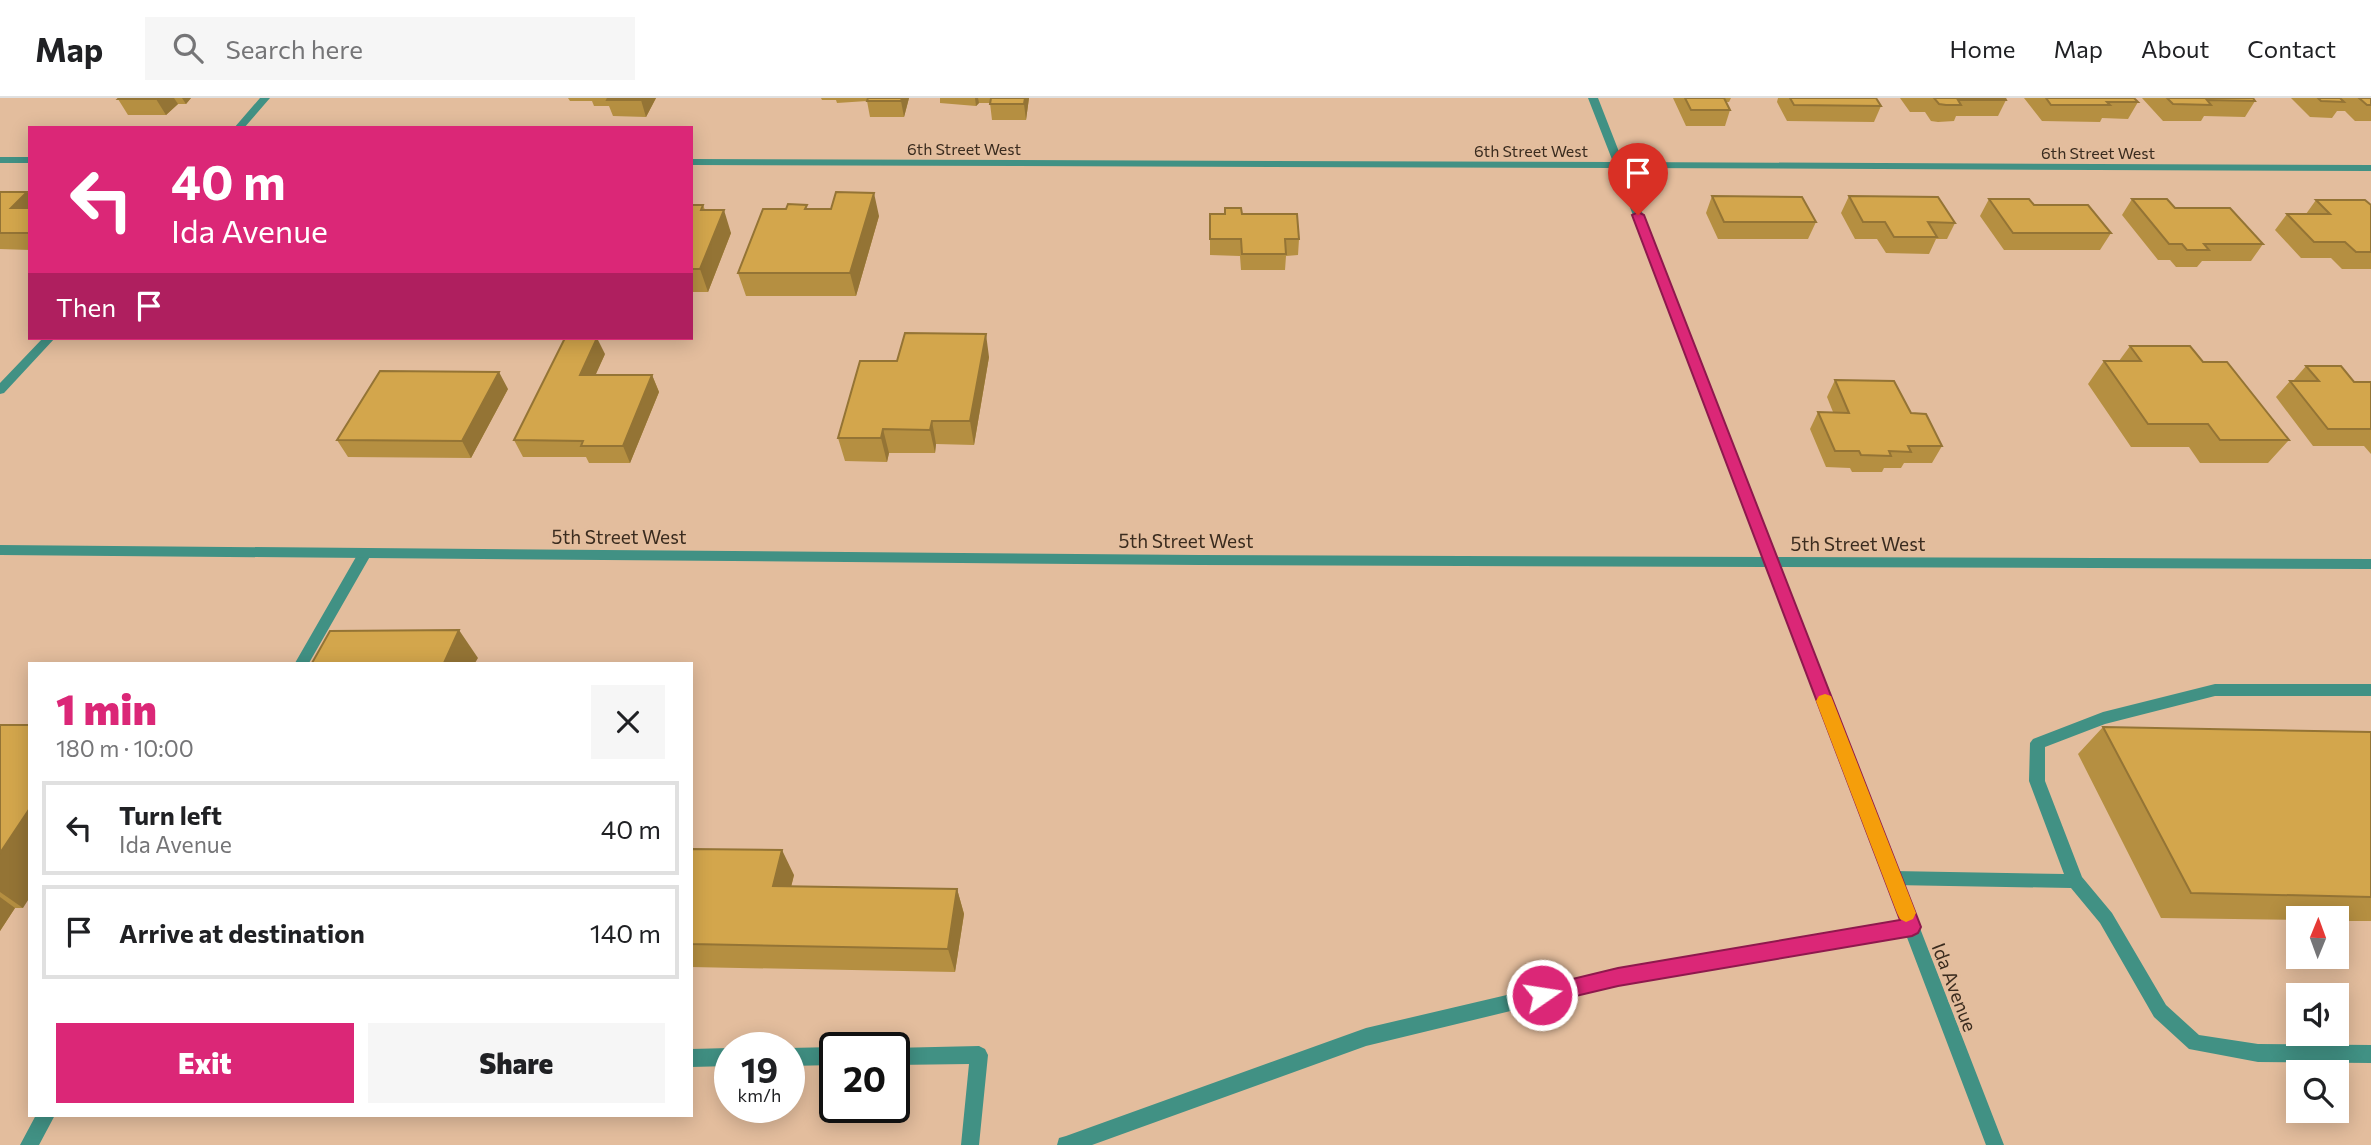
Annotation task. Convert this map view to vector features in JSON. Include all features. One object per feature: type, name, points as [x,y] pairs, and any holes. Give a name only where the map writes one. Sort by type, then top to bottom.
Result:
[{"type":"street","points":[[241,126],[265,98]]},
{"type":"street","name":"Ida Avenue","points":[[1593,98],[1995,1145]]},
{"type":"street","points":[[0,160],[28,160]]},
{"type":"street","name":"6th Street West","points":[[693,162],[2371,169]]},
{"type":"street","points":[[0,390],[46,340]]},
{"type":"street","name":"5th Street West","points":[[0,550],[2371,564]]},
{"type":"street","points":[[303,662],[365,553]]},
{"type":"street","points":[[2371,690],[2216,690],[2102,718],[2038,743],[2036,781],[2075,881],[2106,918],[2160,1011],[2195,1044],[2258,1053],[2371,1054]]},
{"type":"street","points":[[1893,878],[2075,881]]},
{"type":"street","points":[[1066,1145],[1366,1037],[1618,977],[1912,927]]},
{"type":"street","points":[[910,1056],[979,1055],[970,1145]]},
{"type":"street","points":[[693,1058],[714,1057]]},
{"type":"street","points":[[29,1145],[45,1117]]},
{"type":"building","points":[[119,98],[157,98],[118,99]]},
{"type":"building","points":[[608,98],[642,98],[607,100]]},
{"type":"building","points":[[868,98],[902,98],[901,101],[867,101]]},
{"type":"building","points":[[991,98],[1025,98],[1024,104],[990,104]]},
{"type":"building","points":[[1685,98],[1724,98],[1730,110],[1691,110]]},
{"type":"building","points":[[1790,98],[1876,98],[1881,106],[1794,105]]},
{"type":"building","points":[[1934,98],[2006,100],[1958,100],[1961,105],[1946,105],[1939,104]]},
{"type":"building","points":[[2046,98],[2134,98],[2138,102],[2051,105]]},
{"type":"building","points":[[2167,98],[2253,98],[2255,101],[2207,100],[2211,105],[2173,104]]},
{"type":"building","points":[[2318,98],[2340,98],[2344,102],[2321,101]]},
{"type":"building","points":[[2359,98],[2371,98],[2371,105],[2367,105]]},
{"type":"building","points":[[0,192],[27,192],[11,208],[28,208],[28,233],[0,233]]},
{"type":"building","points":[[836,192],[874,193],[850,273],[738,273],[763,209],[786,209],[788,204],[807,205],[805,209],[831,209]]},
{"type":"building","points":[[1712,196],[1802,197],[1816,222],[1724,222]]},
{"type":"building","points":[[1849,196],[1938,197],[1955,223],[1928,222],[1937,237],[1894,237],[1885,222],[1863,222]]},
{"type":"building","points":[[1989,199],[2029,199],[2034,205],[2088,205],[2111,233],[2013,233]]},
{"type":"building","points":[[2132,199],[2167,199],[2175,208],[2230,208],[2263,244],[2204,244],[2209,250],[2187,250],[2182,244],[2169,244]]},
{"type":"building","points":[[2316,200],[2365,200],[2371,205],[2371,252],[2356,252],[2345,242],[2314,242],[2287,214],[2330,214]]},
{"type":"building","points":[[693,205],[703,205],[701,210],[724,210],[700,269],[693,269]]},
{"type":"building","points":[[1225,208],[1241,208],[1242,214],[1297,214],[1299,239],[1285,239],[1286,254],[1242,254],[1241,239],[1210,239],[1210,214],[1225,214]]},
{"type":"building","points":[[905,333],[986,334],[970,421],[932,421],[930,430],[883,429],[881,438],[838,438],[860,361],[897,361]]},
{"type":"building","points":[[564,340],[596,340],[580,375],[652,375],[623,446],[581,446],[583,441],[514,440]]},
{"type":"building","points":[[2130,346],[2190,346],[2203,362],[2227,362],[2289,440],[2220,440],[2208,424],[2148,424],[2104,361],[2141,361]]},
{"type":"building","points":[[2306,366],[2341,366],[2354,382],[2371,382],[2371,429],[2328,429],[2290,381],[2319,381]]},
{"type":"building","points":[[380,371],[499,372],[462,441],[337,440]]},
{"type":"building","points":[[1835,380],[1894,381],[1911,413],[1926,414],[1942,446],[1908,446],[1911,452],[1889,451],[1891,456],[1861,455],[1859,451],[1835,451],[1818,412],[1849,413]]},
{"type":"building","points":[[459,630],[444,662],[313,662],[330,631]]},
{"type":"building","points":[[0,725],[28,725],[28,811],[0,853]]},
{"type":"building","points":[[2103,727],[2371,732],[2371,897],[2191,893]]},
{"type":"building","points":[[693,849],[782,850],[773,886],[957,889],[948,949],[693,944]]},
{"type":"slow traffic","points":[[1825,701],[1906,913]]},
{"type":"route","points":[[1542,995],[1618,977],[1912,927],[1638,215]]}]
